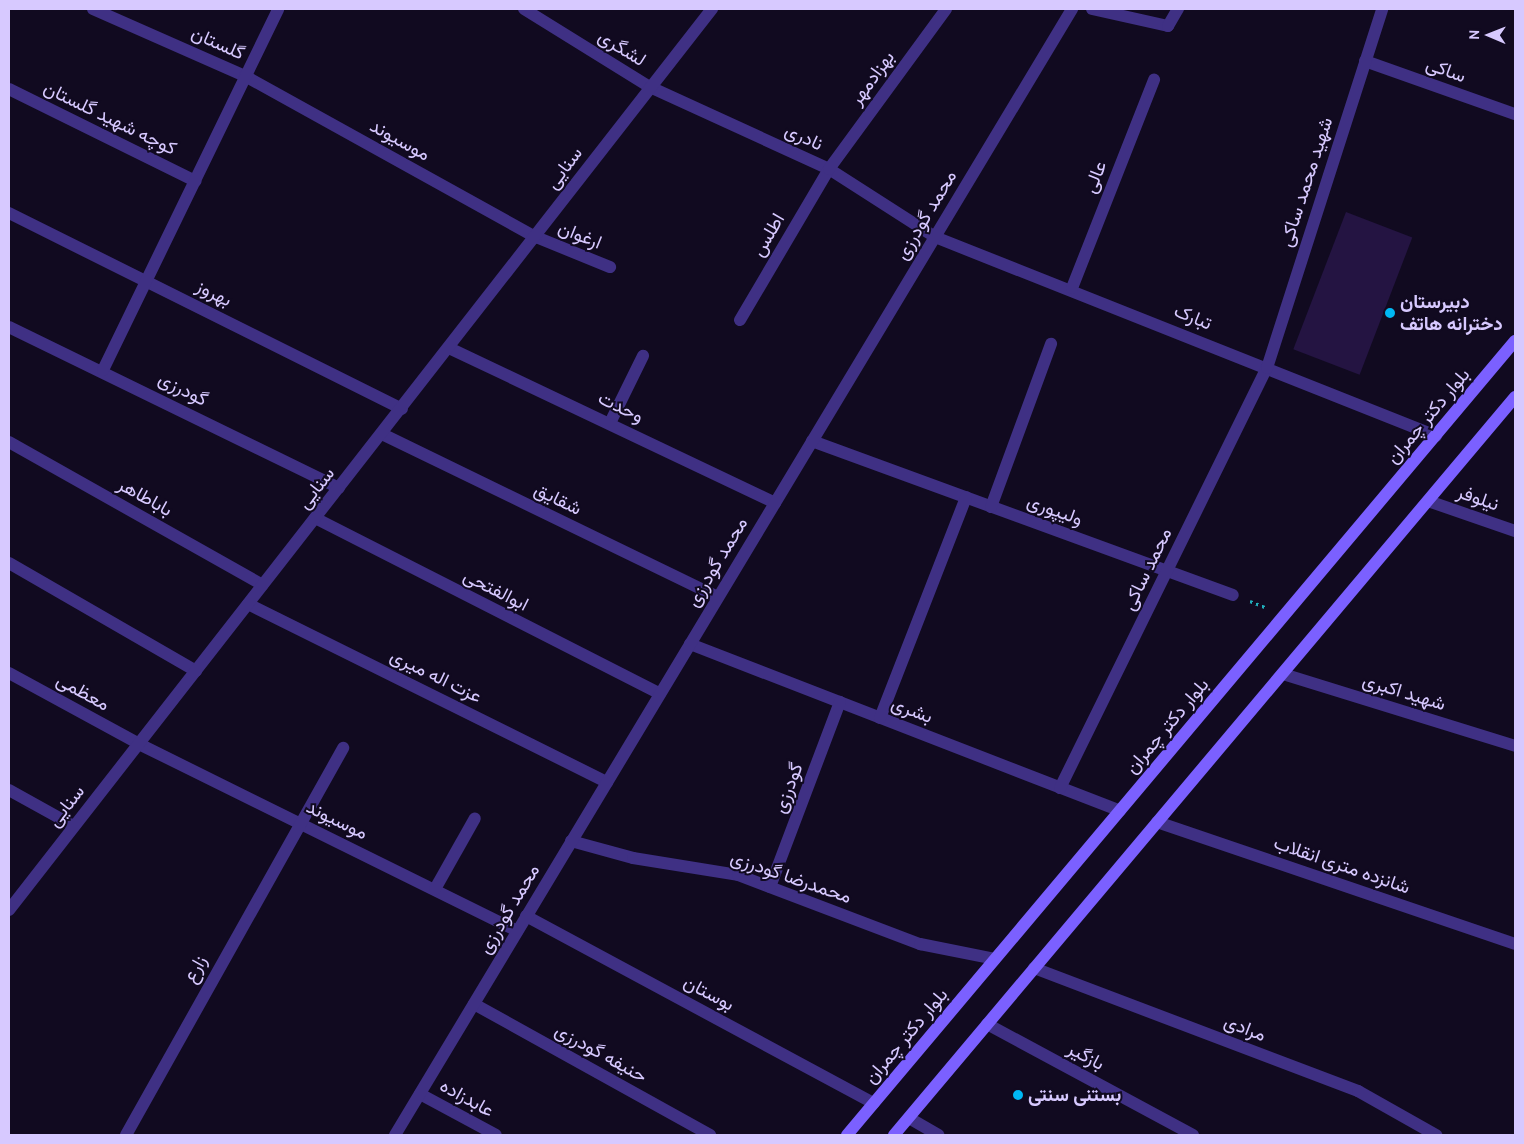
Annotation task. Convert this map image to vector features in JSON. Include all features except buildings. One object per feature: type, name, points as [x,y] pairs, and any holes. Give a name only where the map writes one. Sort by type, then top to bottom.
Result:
[{"type":"main road","name":"بلوار دکتر چمران","points":[[847,1135],[1515,341]]},
{"type":"main road","points":[[894,1135],[1515,397]]},
{"type":"street","name":"گلستان","points":[[93,9],[245,76]]},
{"type":"street","points":[[103,370],[278,9]]},
{"type":"street","name":"لشگری","points":[[524,9],[650,87]]},
{"type":"street","name":"سنایی","points":[[9,910],[402,409],[712,9]]},
{"type":"street","name":"بهزادمهر","points":[[829,170],[946,9]]},
{"type":"street","name":"محمد گودرزی","points":[[395,1135],[1072,9]]},
{"type":"street","points":[[1092,9],[1168,26],[1178,9]]},
{"type":"street","name":"شهید محمد ساکی","points":[[1267,368],[1382,9]]},
{"type":"street","name":"ساکی","points":[[1365,61],[1515,114]]},
{"type":"street","name":"موسیوند","points":[[245,76],[536,237]]},
{"type":"street","name":"عالی","points":[[1072,288],[1154,80]]},
{"type":"street","name":"نادری","points":[[650,87],[829,170],[935,237]]},
{"type":"street","name":"کوچه شهید گلستان","points":[[9,89],[194,180]]},
{"type":"street","name":"اطلس","points":[[740,320],[829,170]]},
{"type":"street","name":"بهروز","points":[[9,213],[147,280],[402,409]]},
{"type":"street","name":"ارغوان","points":[[536,237],[610,267]]},
{"type":"street","name":"تبارک","points":[[935,237],[1072,288],[1436,436]]},
{"type":"street","name":"گودرزی","points":[[9,327],[103,370],[339,488]]},
{"type":"street","points":[[992,507],[1051,344]]},
{"type":"street","name":"وحدت","points":[[449,348],[775,503]]},
{"type":"street","points":[[610,423],[643,356]]},
{"type":"street","name":"محمد ساکی","points":[[1060,788],[1267,368]]},
{"type":"street","name":"شقایق","points":[[382,434],[718,597]]},
{"type":"street","name":"ولیپوری","points":[[812,441],[1233,595]]},
{"type":"street","name":"باباطاهر","points":[[9,442],[263,585]]},
{"type":"street","points":[[880,718],[966,498]]},
{"type":"street","name":"نیلوفر","points":[[1428,501],[1515,531]]},
{"type":"street","name":"ابوالفتحی","points":[[315,518],[660,694]]},
{"type":"street","points":[[9,563],[196,670]]},
{"type":"street","name":"عزت اله میری","points":[[248,604],[607,782]]},
{"type":"street","name":"بشری","points":[[690,644],[1120,811]]},
{"type":"street","name":"معظمی","points":[[9,673],[139,744]]},
{"type":"street","name":"شهید اکبری","points":[[1282,674],[1515,746]]},
{"type":"street","name":"گودرزی","points":[[770,887],[840,702]]},
{"type":"street","name":"موسیوند","points":[[139,744],[517,931]]},
{"type":"street","name":"زارع","points":[[126,1135],[298,822],[342,748]]},
{"type":"street","points":[[9,790],[74,826]]},
{"type":"street","points":[[435,889],[475,818]]},
{"type":"street","name":"شانزده متری انقلاب","points":[[1157,822],[1515,944]]},
{"type":"street","name":"محمدرضا گودرزی","points":[[572,841],[633,858],[738,875],[920,944],[995,959]]},
{"type":"street","name":"بوستان","points":[[526,916],[874,1104]]},
{"type":"street","name":"مرادی","points":[[1034,968],[1358,1091],[1436,1135]]},
{"type":"street","name":"حنیفه گودرزی","points":[[474,1004],[710,1135]]},
{"type":"street","name":"بازگیر","points":[[987,1024],[1193,1135]]},
{"type":"street","name":"عابدزاده","points":[[420,1094],[496,1135]]},
{"type":"street","points":[[909,1118],[938,1135]]},
{"type":"path","points":[[1233,595],[1285,615]]},
{"type":"place","name":"دبیرستان دخترانه هاتف","points":[[1390,313]]},
{"type":"place","name":"بستنی سنتی","points":[[1018,1095]]}]
